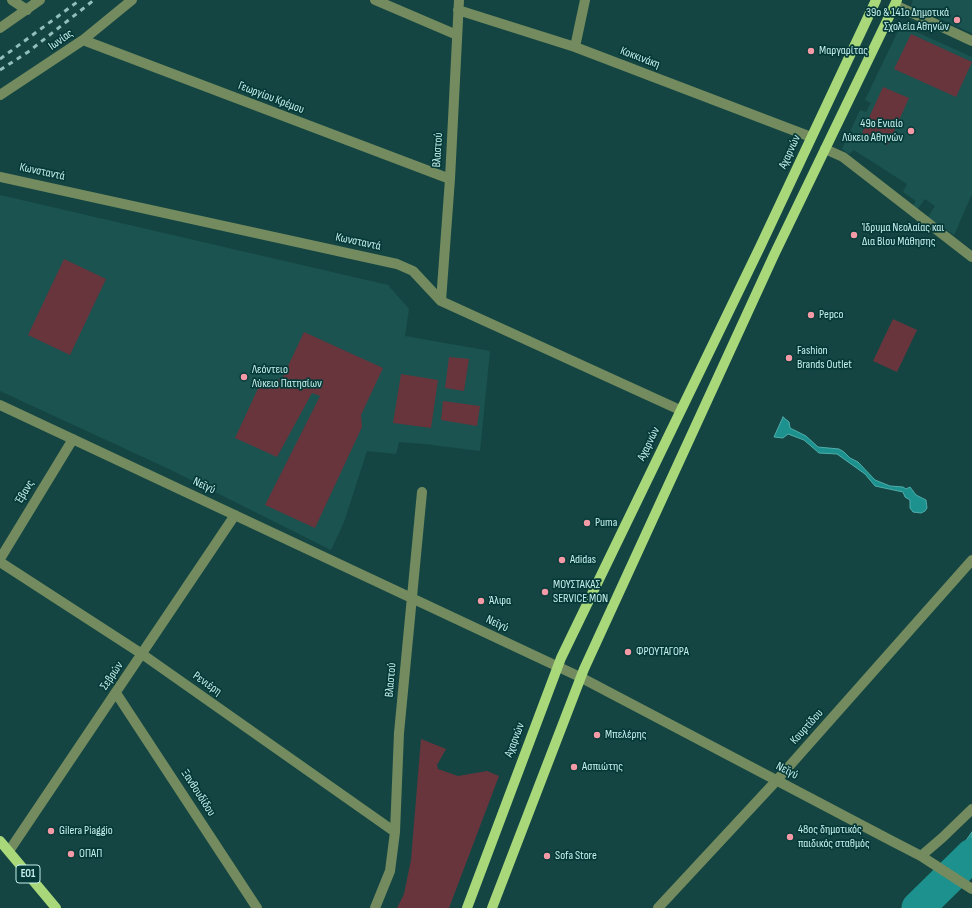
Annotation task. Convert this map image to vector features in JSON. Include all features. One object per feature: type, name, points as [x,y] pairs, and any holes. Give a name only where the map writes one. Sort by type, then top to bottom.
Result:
[{"type":"main road","name":"Αχαρνών","points":[[467,908],[557,667],[876,0]]},
{"type":"main road","points":[[492,908],[580,677],[705,404],[896,2]]},
{"type":"main road","name":"ΕΟ1","points":[[0,841],[56,908]]},
{"type":"street","points":[[12,0],[27,10]]},
{"type":"street","points":[[0,28],[40,0]]},
{"type":"street","name":"Ιωνίας","points":[[0,95],[83,40],[132,0]]},
{"type":"street","points":[[375,0],[456,35]]},
{"type":"street","points":[[575,47],[585,0]]},
{"type":"street","points":[[896,2],[972,41]]},
{"type":"street","name":"Βλαστού","points":[[441,301],[450,180],[458,5]]},
{"type":"street","name":"Κοκκινάκη","points":[[458,5],[575,47],[811,137]]},
{"type":"street","name":"Γεωργίου Κρέμου","points":[[83,40],[450,180]]},
{"type":"street","points":[[825,149],[843,157],[972,257]]},
{"type":"street","name":"Κωνσταντά","points":[[0,176],[397,264],[412,271],[441,301],[680,410]]},
{"type":"street","name":"Νεϊγύ","points":[[0,405],[580,677],[920,856],[972,889]]},
{"type":"street","name":"Έβανς","points":[[0,559],[73,439]]},
{"type":"street","name":"Βλαστού","points":[[376,908],[390,871],[395,832],[399,733],[422,492]]},
{"type":"street","name":"Σεβρών","points":[[9,851],[235,515]]},
{"type":"street","name":"Κουρτίδου","points":[[658,908],[777,780],[972,560]]},
{"type":"street","name":"Ρενιέρη","points":[[0,562],[142,654],[395,832]]},
{"type":"street","name":"Ξανθουδίδου","points":[[116,693],[254,906]]},
{"type":"street","points":[[920,856],[942,838],[972,809]]},
{"type":"shaded area","name":"39ο & 141ο Δημοτικά Σχολεία Αθηνών","points":[[913,0],[972,0],[972,33],[911,6]]},
{"type":"shaded area","name":"49ο Ενιαίο Λύκειο Αθηνών","points":[[901,25],[972,57],[972,194],[954,235],[928,217],[935,206],[925,199],[917,210],[912,207],[916,201],[903,192],[907,184],[854,150],[849,154],[842,149],[860,110],[866,112],[871,103],[865,100]]},
{"type":"shaded area","points":[[911,34],[972,62],[956,97],[894,69]]},
{"type":"shaded area","points":[[883,87],[909,98],[888,145],[862,133]]},
{"type":"shaded area","name":"Λεόντειο Λύκειο Πατησίων","points":[[0,195],[388,285],[409,309],[405,336],[490,351],[480,451],[399,442],[396,454],[367,451],[344,522],[331,550],[169,469],[0,391]]},
{"type":"shaded area","points":[[64,259],[106,279],[70,355],[28,335]]},
{"type":"shaded area","points":[[893,319],[917,330],[897,372],[873,361]]},
{"type":"shaded area","points":[[304,332],[383,368],[361,415],[362,427],[315,528],[265,505],[320,396],[312,393],[277,457],[235,438],[261,382],[282,379]]},
{"type":"shaded area","points":[[449,357],[469,359],[464,391],[445,388]]},
{"type":"shaded area","points":[[401,374],[438,380],[431,428],[393,423]]},
{"type":"shaded area","points":[[443,401],[480,406],[477,426],[441,420]]},
{"type":"shaded area","points":[[783,417],[789,422],[790,428],[806,436],[818,447],[839,449],[844,452],[850,458],[858,462],[875,480],[890,486],[903,487],[906,489],[910,487],[916,495],[926,500],[927,508],[921,513],[913,512],[910,508],[910,500],[905,497],[903,492],[875,486],[865,474],[837,454],[819,453],[804,440],[788,434],[783,438],[774,437]]},
{"type":"shaded area","points":[[421,739],[446,749],[437,765],[438,769],[458,776],[487,771],[499,776],[449,908],[397,908],[404,894],[411,860]]},
{"type":"shaded area","points":[[972,832],[972,860],[960,849]]},
{"type":"shaded area","points":[[919,893],[935,908],[903,908]]},
{"type":"waterway","points":[[918,908],[972,855]]},
{"type":"railway","points":[[0,59],[80,0]]},
{"type":"railway","points":[[0,70],[28,52],[94,0]]},
{"type":"place","name":"39ο & 141ο Δημοτικά Σχολεία Αθηνών","points":[[957,20]]},
{"type":"place","name":"Μαργαρίτας","points":[[811,51]]},
{"type":"place","name":"49ο Ενιαίο Λύκειο Αθηνών","points":[[911,131]]},
{"type":"place","name":"Ίδρυμα Νεολαίας και Δια Βίου Μάθησης","points":[[854,235]]},
{"type":"place","name":"Pepco","points":[[811,315]]},
{"type":"place","name":"Fashion Brands Outlet","points":[[789,358]]},
{"type":"place","name":"Λεόντειο Λύκειο Πατησίων","points":[[244,377]]},
{"type":"place","name":"Puma","points":[[587,523]]},
{"type":"place","name":"Adidas","points":[[562,560]]},
{"type":"place","name":"ΜΟΥΣΤΑΚΑΣ SERVICE ΜΟΝ","points":[[545,592]]},
{"type":"place","name":"Άλφα","points":[[481,601]]},
{"type":"place","name":"ΦΡΟΥΤΑΓΟΡΑ","points":[[628,652]]},
{"type":"place","name":"Μπελέρης","points":[[597,735]]},
{"type":"place","name":"Ασπιώτης","points":[[574,767]]},
{"type":"place","name":"Gilera Piaggio","points":[[51,831]]},
{"type":"place","name":"48ος δημοτικός παιδικός σταθμός","points":[[790,837]]},
{"type":"place","name":"ΟΠΑΠ","points":[[71,854]]},
{"type":"place","name":"Sofa Store","points":[[547,856]]}]
